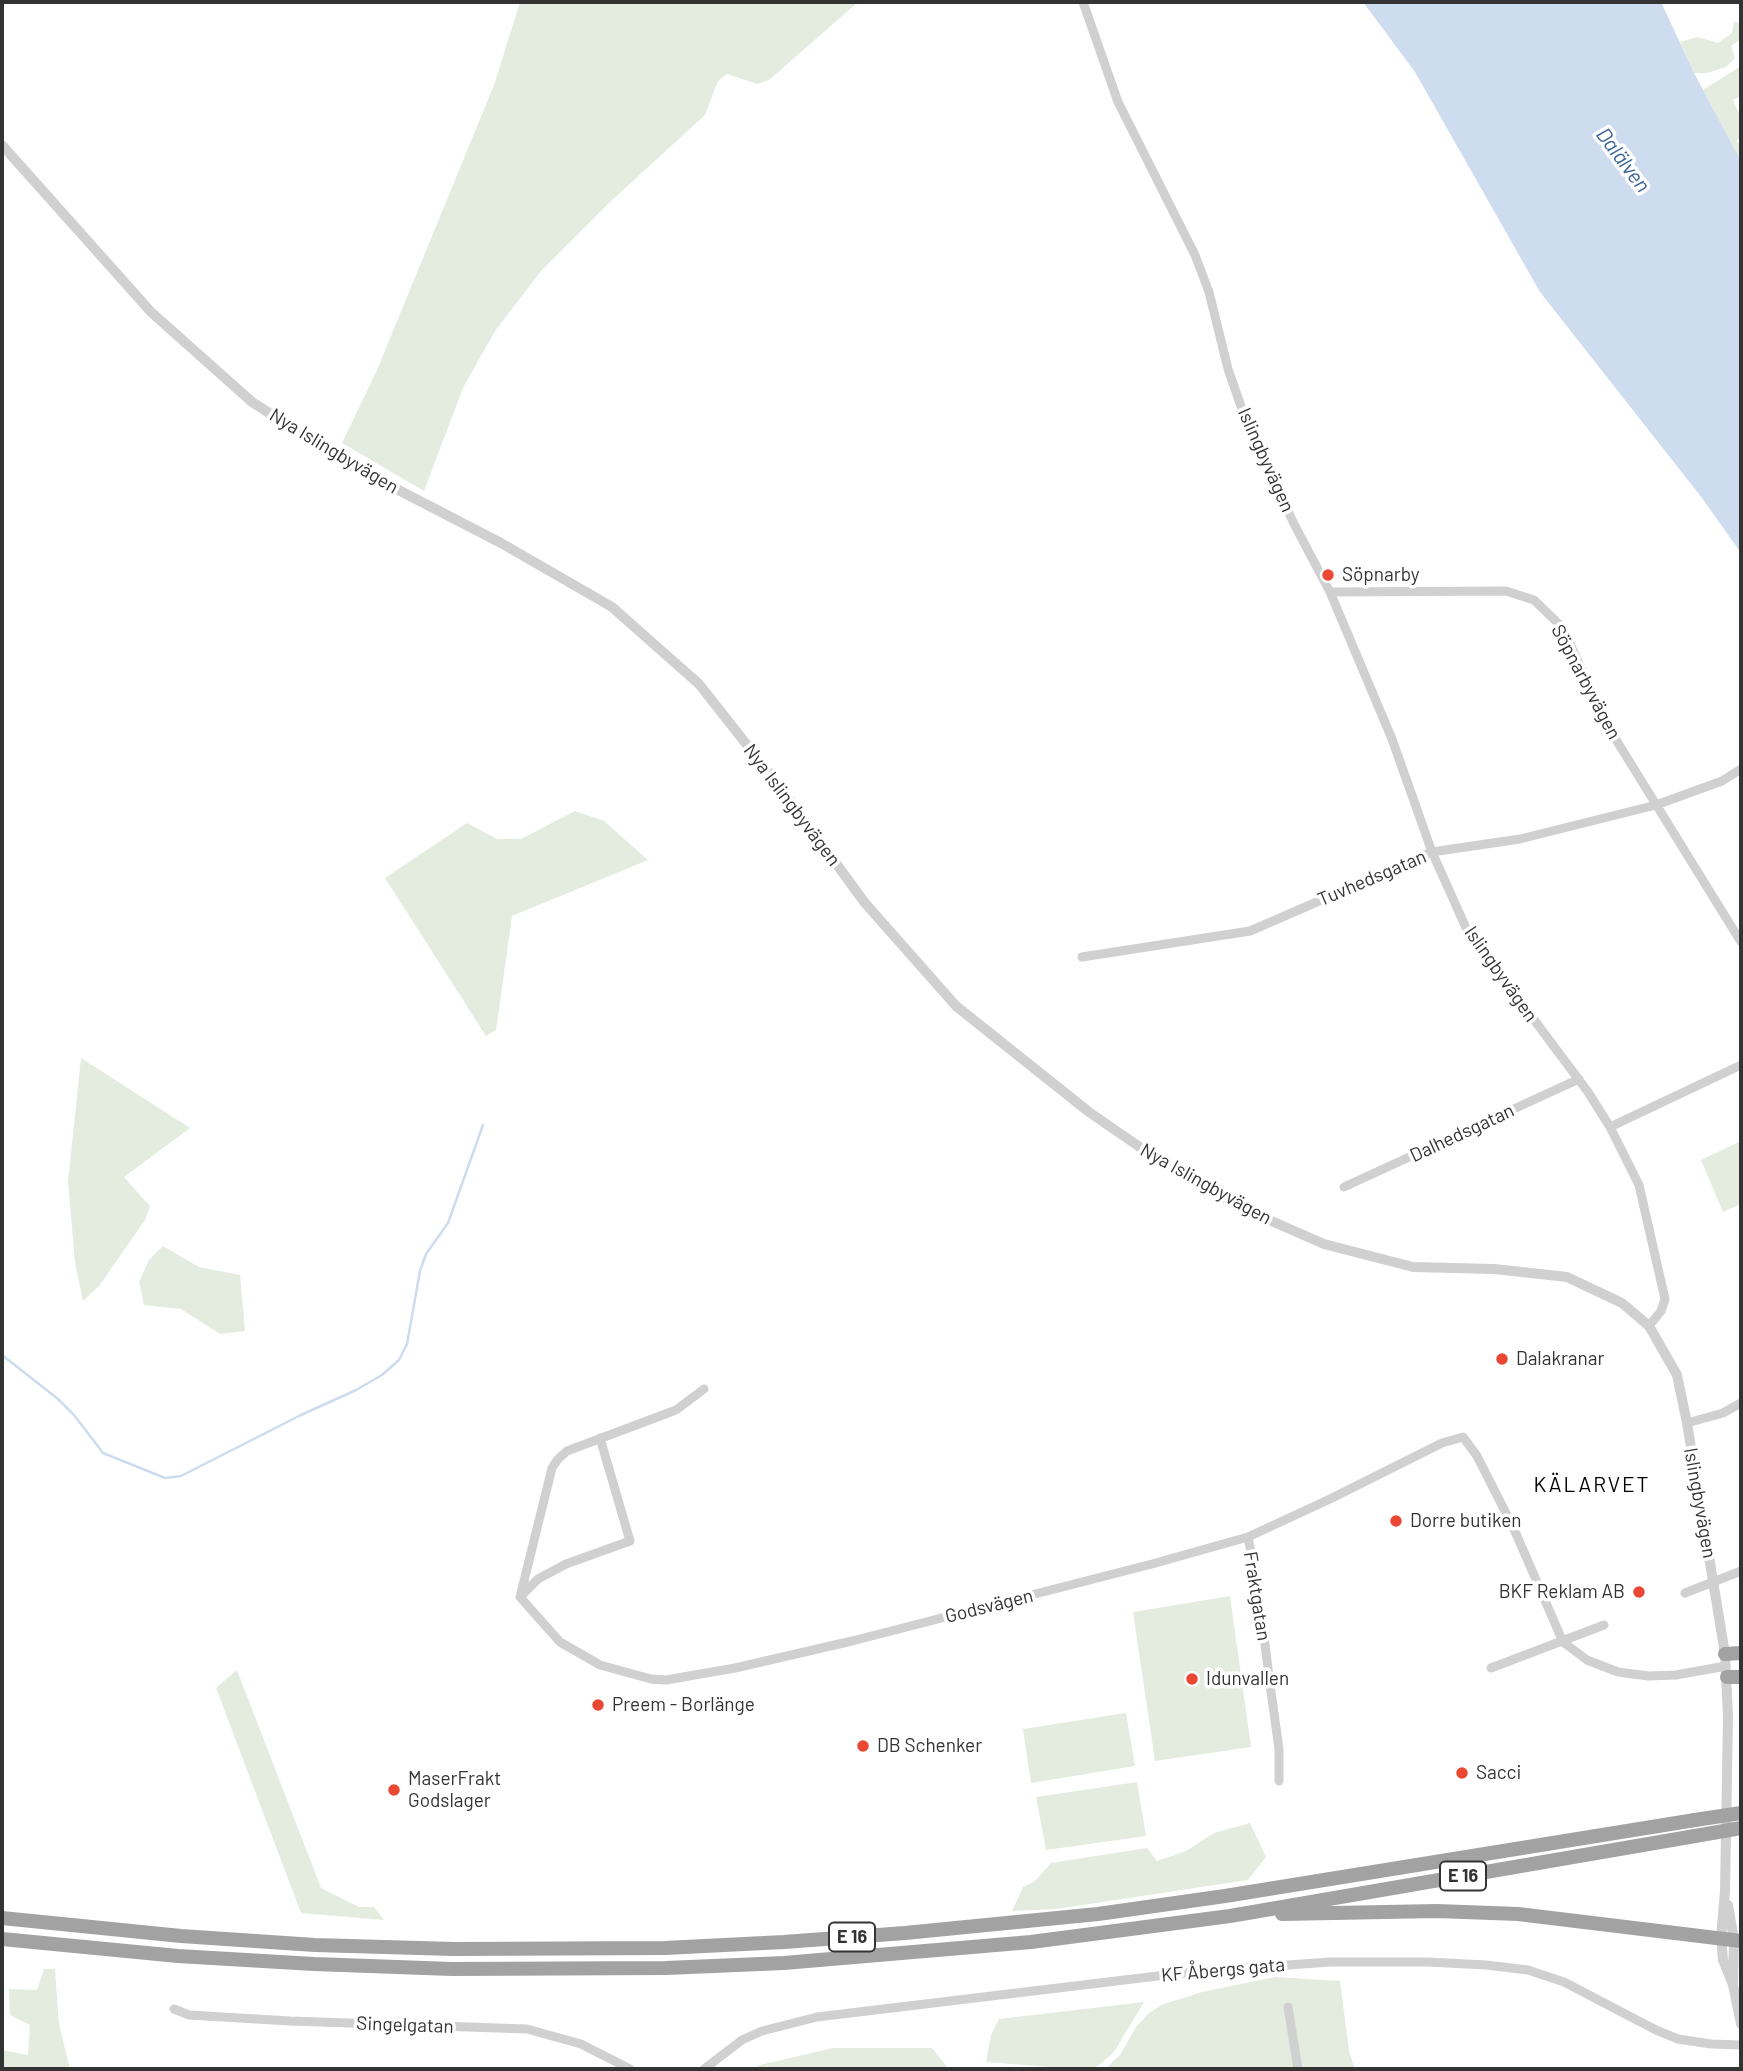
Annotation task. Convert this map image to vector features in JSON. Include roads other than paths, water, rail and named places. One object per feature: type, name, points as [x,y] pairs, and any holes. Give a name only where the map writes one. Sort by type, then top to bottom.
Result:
[{"type":"highway","points":[[1730,1668],[1741,1653]]},
{"type":"highway","name":"E 16","points":[[2,1918],[181,1936],[342,1946],[454,1949],[652,1948],[784,1942],[1098,1914],[1741,1813]]},
{"type":"highway","name":"E 16","points":[[2,1939],[178,1956],[452,1969],[666,1968],[783,1963],[1031,1942],[1230,1916],[1741,1828]]},
{"type":"highway","points":[[1230,1916],[1437,1911],[1518,1914],[1732,1940]]},
{"type":"street","name":"Islingbyvägen","points":[[1083,2],[1118,102],[1195,255],[1209,292],[1228,369],[1243,412],[1294,524],[1330,592],[1392,738],[1432,852],[1467,930],[1579,1079],[1609,1127],[1639,1185],[1665,1299],[1661,1311],[1649,1326],[1676,1374],[1730,1668],[1725,1891],[1735,1960],[1732,1986],[1741,2024]]},
{"type":"street","name":"Nya Islingbyvägen","points":[[2,145],[151,312],[252,402],[350,465],[501,543],[612,607],[699,684],[777,783],[865,903],[956,1006],[1089,1112],[1160,1161],[1232,1202],[1324,1244],[1413,1267],[1494,1269],[1567,1277],[1622,1303],[1649,1326]]},
{"type":"street","name":"Söpnarbyvägen","points":[[1330,592],[1506,592],[1534,600],[1562,627],[1611,730],[1741,942]]},
{"type":"street","name":"Tuvhedsgatan","points":[[1082,957],[1250,931],[1432,852],[1520,839],[1656,804],[1722,781],[1741,769]]},
{"type":"street","points":[[1609,1127],[1741,1065]]},
{"type":"street","name":"Dalhedsgatan","points":[[1344,1187],[1579,1079]]},
{"type":"street","points":[[520,1597],[552,1468],[567,1451],[676,1410],[704,1389]]},
{"type":"street","points":[[1687,1423],[1723,1412],[1741,1403]]},
{"type":"street","name":"Godsvägen","points":[[520,1597],[560,1642],[600,1665],[651,1679],[666,1680],[735,1668],[852,1641],[1248,1537],[1442,1443],[1463,1437],[1477,1456],[1514,1529],[1563,1642]]},
{"type":"street","points":[[520,1597],[538,1579],[566,1564],[630,1541],[600,1438]]},
{"type":"street","name":"Fraktgatan","points":[[1248,1537],[1257,1582],[1279,1749],[1279,1781]]},
{"type":"street","points":[[1685,1592],[1741,1571]]},
{"type":"street","points":[[1491,1668],[1604,1625]]},
{"type":"street","points":[[1563,1642],[1587,1660],[1618,1672],[1648,1676],[1730,1668]]},
{"type":"street","name":"KF Åbergs gata","points":[[704,2069],[742,2040],[762,2031],[817,2017],[1191,1972],[1330,1962],[1428,1962],[1528,1970],[1563,1982],[1678,2039],[1741,2045]]},
{"type":"street","points":[[1288,2007],[1298,2069]]},
{"type":"street","name":"Singelgatan","points":[[174,2009],[189,2015],[278,2021],[527,2029],[589,2047],[630,2069]]},
{"type":"water","name":"Dalälven","points":[[1363,2],[1661,2],[1694,73],[1741,161],[1741,553],[1702,498],[1540,292],[1415,72]]},
{"type":"waterway","points":[[2,1355],[58,1399],[103,1453],[165,1478],[181,1476],[356,1390],[382,1375],[399,1360],[407,1344],[420,1271],[426,1254],[448,1223],[483,1125]]},
{"type":"place","name":"Söpnarby","points":[[1328,575]]},
{"type":"place","name":"Dalakranar","points":[[1502,1359]]},
{"type":"place","name":"Dorre butiken","points":[[1396,1521]]},
{"type":"place","name":"BKF Reklam AB","points":[[1639,1592]]},
{"type":"place","name":"Idunvallen","points":[[1192,1679]]},
{"type":"place","name":"Preem - Borlänge","points":[[598,1705]]},
{"type":"place","name":"DB Schenker","points":[[863,1746]]},
{"type":"place","name":"Sacci","points":[[1462,1773]]},
{"type":"place","name":"MaserFrakt Godslager","points":[[394,1790]]},
{"type":"district","name":"KÄLARVET","points":[[1592,1485]]}]
